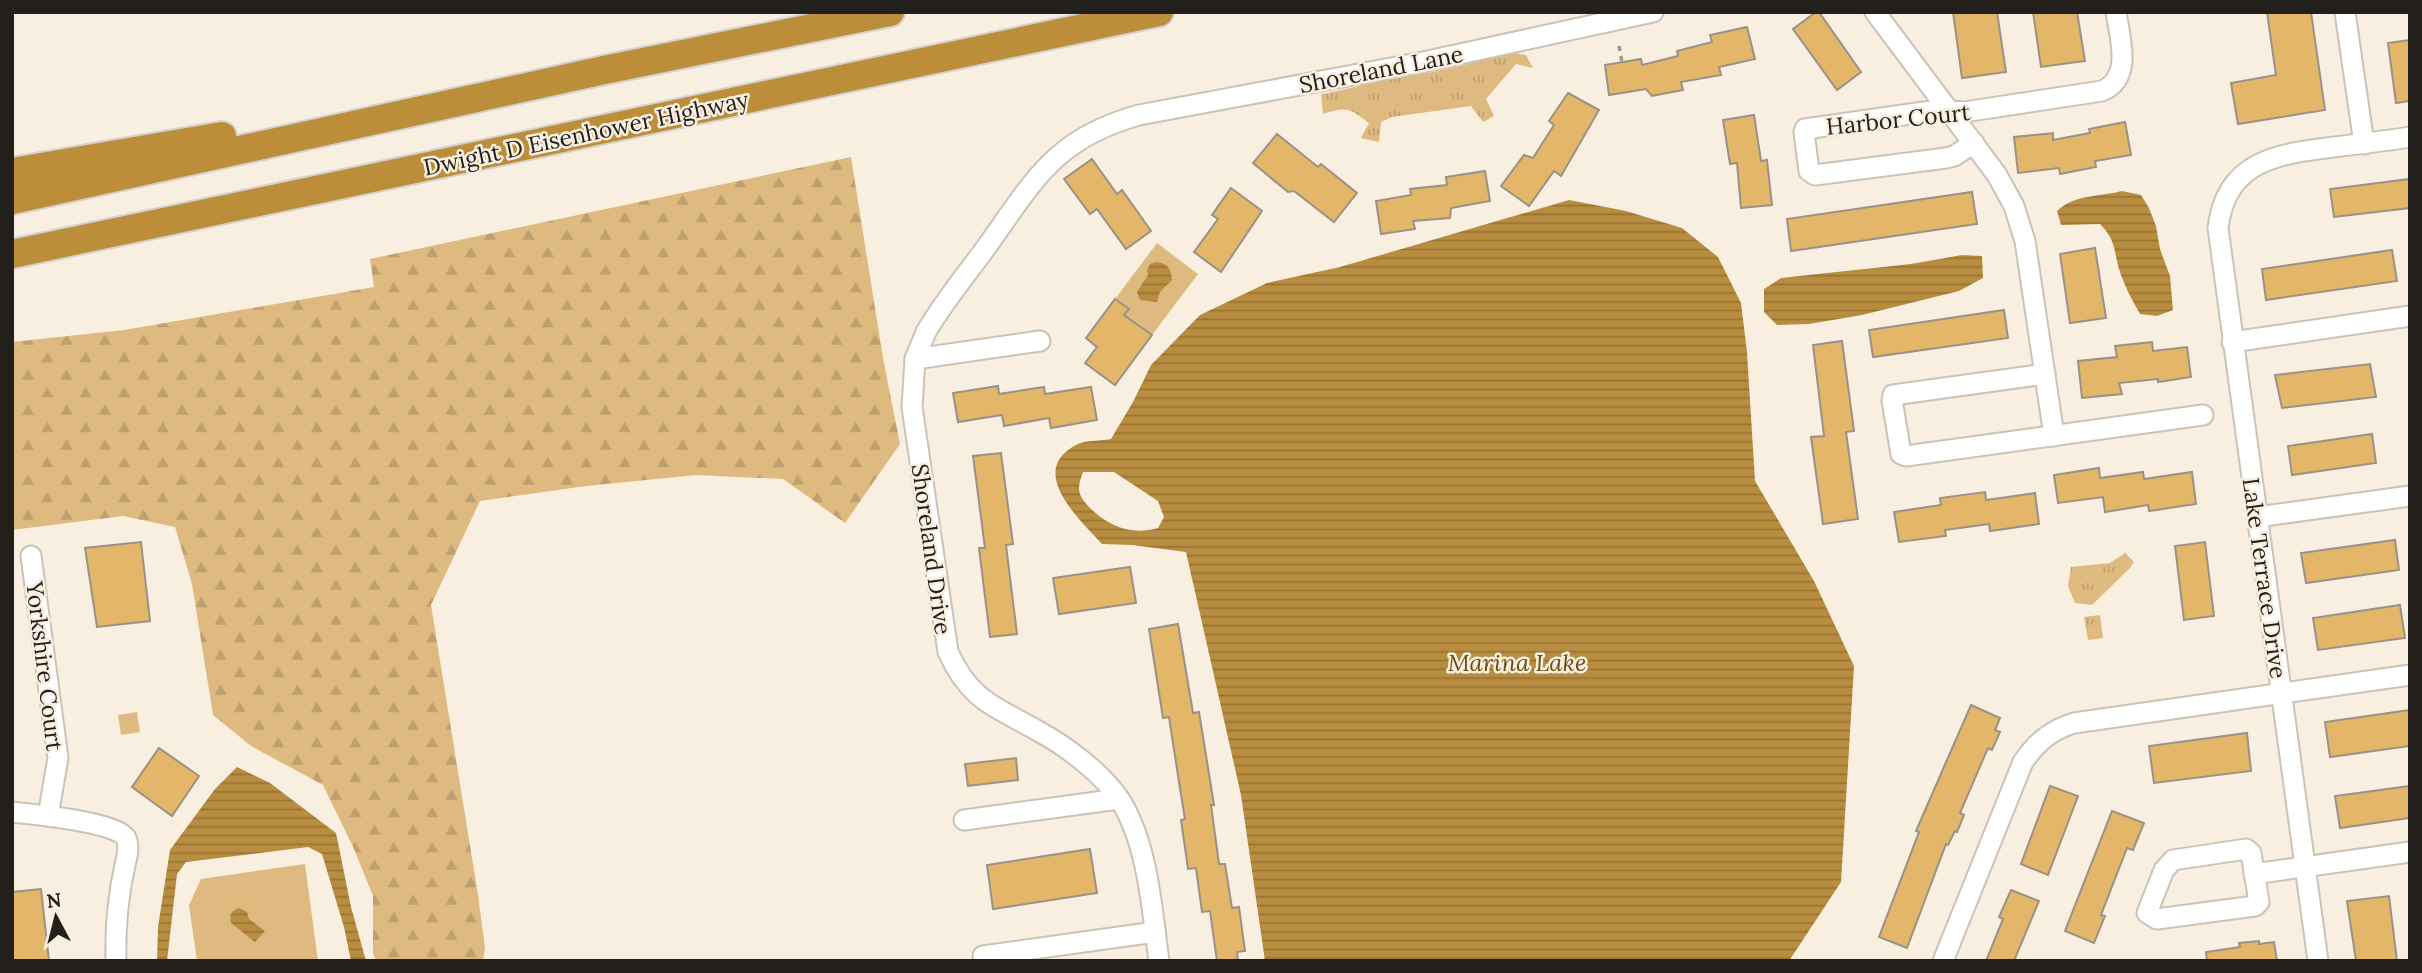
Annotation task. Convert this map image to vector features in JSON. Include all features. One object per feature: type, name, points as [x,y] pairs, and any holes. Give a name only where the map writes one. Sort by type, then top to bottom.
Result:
[{"type":"highway","points":[[12,200],[604,70],[890,12]]},
{"type":"highway","name":"Dwight D Eisenhower Highway","points":[[12,254],[1159,12]]},
{"type":"highway","points":[[12,172],[604,70]]},
{"type":"highway","points":[[12,271],[180,231],[445,162]]},
{"type":"street","name":"Shoreland Lane","points":[[1109,124],[1139,115],[1423,62],[1653,12]]},
{"type":"street","points":[[1875,12],[2001,181],[2019,220],[2025,241],[2054,436]]},
{"type":"street","name":"Harbor Court","points":[[1974,143],[1946,158],[1815,175],[1809,171],[1804,132],[1938,110],[1964,112],[2102,91],[2117,80],[2122,62],[2116,12]]},
{"type":"street","points":[[2345,12],[2364,144],[2410,137]]},
{"type":"street","name":"Shoreland Drive","points":[[1109,124],[1065,149],[1036,177],[931,323],[915,359],[912,407],[946,644],[956,669],[971,690],[984,702],[1037,730],[1071,752],[1119,799],[1144,868],[1159,961]]},
{"type":"street","name":"Lake Terrace Drive","points":[[2318,961],[2218,236],[2221,212],[2227,196],[2248,170],[2287,153],[2364,144]]},
{"type":"street","points":[[2232,342],[2410,316]]},
{"type":"street","points":[[915,359],[1040,341]]},
{"type":"street","points":[[2045,374],[1893,395],[1900,451],[1906,456],[2203,415]]},
{"type":"street","points":[[2257,517],[2410,496]]},
{"type":"street","name":"Yorkshire Court","points":[[31,556],[58,758],[48,816]]},
{"type":"street","points":[[1943,961],[2023,762],[2045,736],[2074,723],[2410,675]]},
{"type":"street","points":[[964,820],[1119,799]]},
{"type":"street","points":[[12,812],[102,826],[122,833],[128,850],[118,903],[116,961]]},
{"type":"street","points":[[2246,849],[2251,853],[2255,874],[2259,901],[2255,906],[2157,919],[2147,913],[2164,870],[2173,860],[2246,849]]},
{"type":"street","points":[[2255,874],[2410,852]]},
{"type":"street","points":[[984,956],[1155,932]]},
{"type":"path","points":[[1619,46],[1622,62]]},
{"type":"green space","points":[[1507,52],[1526,55],[1533,68],[1516,64],[1486,99],[1494,116],[1483,122],[1471,106],[1392,117],[1381,122],[1379,142],[1361,138],[1369,123],[1352,111],[1343,109],[1323,114],[1321,94],[1462,66]]},
{"type":"green space","points":[[851,157],[883,358],[900,444],[845,523],[783,479],[696,475],[586,486],[480,501],[431,605],[478,895],[485,948],[483,961],[376,961],[373,954],[373,896],[323,785],[251,746],[213,715],[192,584],[175,527],[123,516],[12,530],[12,342],[124,330],[374,287],[370,259]]},
{"type":"green space","points":[[1157,243],[1198,274],[1152,335],[1124,315],[1128,309],[1115,299]]},
{"type":"green space","points":[[2125,553],[2134,562],[2129,569],[2092,605],[2075,603],[2068,586],[2071,567],[2110,563]]},
{"type":"green space","points":[[2100,615],[2103,638],[2088,640],[2084,617]]},
{"type":"green space","points":[[137,712],[140,732],[121,735],[118,715]]},
{"type":"green space","points":[[305,864],[318,961],[197,961],[189,905],[201,879]]},
{"type":"water","points":[[2122,191],[2141,195],[2149,208],[2170,276],[2173,310],[2157,316],[2140,314],[2123,281],[2111,240],[2100,224],[2061,225],[2057,211],[2079,199]]},
{"type":"water","name":"Marina Lake","points":[[1569,200],[1626,211],[1682,228],[1718,257],[1741,303],[1747,352],[1755,481],[1814,581],[1854,666],[1841,882],[1789,961],[1265,961],[1241,795],[1186,552],[1102,544],[1070,508],[1056,480],[1056,467],[1063,455],[1078,444],[1111,439],[1151,365],[1200,315],[1267,283],[1340,267]],"holes":[[[1083,472],[1114,472],[1158,501],[1164,517],[1158,528],[1138,531],[1120,528],[1096,514],[1085,503],[1079,488]]]},
{"type":"water","points":[[1962,255],[1982,256],[1983,278],[1959,291],[1862,315],[1809,324],[1777,325],[1764,312],[1764,289],[1781,278],[1911,264]]},
{"type":"water","points":[[1156,262],[1168,267],[1172,280],[1160,292],[1157,302],[1140,300],[1137,292],[1148,275],[1150,264]]},
{"type":"water","points":[[237,767],[270,783],[336,833],[351,907],[366,961],[351,961],[344,927],[322,854],[308,847],[186,862],[177,874],[167,961],[157,961],[158,927],[170,850],[215,789]]},
{"type":"water","points":[[239,908],[247,912],[249,919],[265,931],[255,942],[231,923],[231,914]]},
{"type":"building","points":[[1819,12],[1861,72],[1837,90],[1793,29]]},
{"type":"building","points":[[1953,12],[1997,12],[2006,72],[1962,78]]},
{"type":"building","points":[[2033,12],[2077,12],[2085,61],[2041,67]]},
{"type":"building","points":[[2267,12],[2311,12],[2325,110],[2238,124],[2231,83],[2276,75]]},
{"type":"building","points":[[1747,27],[1755,59],[1719,67],[1721,75],[1681,82],[1683,90],[1652,96],[1646,89],[1609,95],[1605,65],[1641,59],[1642,65],[1678,56],[1677,51],[1712,42],[1710,35]]},
{"type":"building","points":[[2410,40],[2410,101],[2396,103],[2388,43]]},
{"type":"building","points":[[1568,93],[1599,110],[1561,176],[1554,171],[1529,206],[1501,186],[1524,155],[1533,158],[1554,125],[1549,121]]},
{"type":"building","points":[[1754,115],[1761,161],[1767,160],[1772,205],[1741,208],[1737,163],[1730,164],[1723,120]]},
{"type":"building","points":[[2125,122],[2131,155],[2095,161],[2096,167],[2060,174],[2059,168],[2018,173],[2014,137],[2053,133],[2053,140],[2090,133],[2089,129]]},
{"type":"building","points":[[1277,134],[1318,167],[1321,164],[1357,193],[1334,222],[1294,191],[1288,192],[1253,163]]},
{"type":"building","points":[[1092,159],[1117,194],[1122,190],[1151,231],[1126,249],[1097,209],[1090,214],[1064,179]]},
{"type":"building","points":[[1485,171],[1490,201],[1451,208],[1450,218],[1413,221],[1415,229],[1381,234],[1376,201],[1411,195],[1410,189],[1447,185],[1446,177]]},
{"type":"building","points":[[2410,179],[2410,208],[2334,217],[2330,189]]},
{"type":"building","points":[[1231,188],[1262,211],[1221,272],[1194,252],[1218,219],[1212,215]]},
{"type":"building","points":[[1972,192],[1977,224],[1791,251],[1787,219]]},
{"type":"building","points":[[2095,248],[2106,318],[2070,323],[2060,254]]},
{"type":"building","points":[[2392,250],[2397,281],[2266,300],[2262,269]]},
{"type":"building","points":[[1115,299],[1129,309],[1124,315],[1152,335],[1115,385],[1085,363],[1097,347],[1086,338]]},
{"type":"building","points":[[2004,310],[2008,338],[1873,357],[1869,330]]},
{"type":"building","points":[[1842,341],[1854,431],[1846,432],[1858,519],[1823,524],[1811,437],[1824,436],[1813,345]]},
{"type":"building","points":[[2152,342],[2153,351],[2187,347],[2191,377],[2158,382],[2158,379],[2119,383],[2122,394],[2082,398],[2078,361],[2117,357],[2115,346]]},
{"type":"building","points":[[2370,364],[2376,397],[2282,408],[2275,375]]},
{"type":"building","points":[[998,386],[999,394],[1044,387],[1045,394],[1091,387],[1097,420],[1051,428],[1049,418],[1004,426],[1002,415],[958,422],[953,393]]},
{"type":"building","points":[[2372,434],[2376,463],[2292,475],[2288,446]]},
{"type":"building","points":[[1001,453],[1013,544],[1006,545],[1017,634],[990,637],[979,548],[985,548],[973,456]]},
{"type":"building","points":[[2099,468],[2100,478],[2143,472],[2144,479],[2192,472],[2196,504],[2149,511],[2148,505],[2105,512],[2103,497],[2058,503],[2054,475]]},
{"type":"building","points":[[1985,492],[1986,500],[2035,493],[2039,524],[1990,531],[1989,524],[1945,530],[1946,536],[1899,542],[1894,512],[1941,505],[1940,498]]},
{"type":"building","points":[[2395,540],[2399,570],[2306,583],[2301,553]]},
{"type":"building","points":[[141,542],[150,621],[97,627],[85,548]]},
{"type":"building","points":[[2205,542],[2214,616],[2184,620],[2175,546]]},
{"type":"building","points":[[1130,567],[1136,603],[1059,614],[1053,578]]},
{"type":"building","points":[[2400,605],[2405,638],[2318,650],[2313,618]]},
{"type":"building","points":[[1178,624],[1193,713],[1199,712],[1214,805],[1211,805],[1219,864],[1225,864],[1232,908],[1239,907],[1245,951],[1237,952],[1238,961],[1217,961],[1210,911],[1202,912],[1196,868],[1188,869],[1181,820],[1185,819],[1169,717],[1163,718],[1149,629]]},
{"type":"building","points":[[1971,705],[2000,718],[1995,730],[2000,732],[1992,750],[1988,748],[1960,813],[1964,815],[1957,832],[1955,831],[1948,845],[1946,844],[1907,948],[1879,937],[1919,832],[1916,831]]},
{"type":"building","points":[[2410,710],[2410,746],[2330,757],[2325,722]]},
{"type":"building","points":[[2247,733],[2251,771],[2154,783],[2149,746]]},
{"type":"building","points":[[159,748],[199,776],[172,816],[132,787]]},
{"type":"building","points":[[1016,758],[1018,780],[968,786],[965,764]]},
{"type":"building","points":[[2050,786],[2078,796],[2048,875],[2021,864]]},
{"type":"building","points":[[2410,786],[2410,818],[2340,828],[2335,796]]},
{"type":"building","points":[[2112,811],[2144,823],[2133,850],[2127,848],[2101,915],[2105,916],[2094,943],[2065,931]]},
{"type":"building","points":[[1090,849],[1097,893],[993,909],[987,865]]},
{"type":"building","points":[[41,889],[49,961],[12,961],[12,892]]},
{"type":"building","points":[[2011,890],[2039,901],[2014,961],[1986,961],[2003,919],[1999,917]]},
{"type":"building","points":[[2389,896],[2397,961],[2356,961],[2347,901]]},
{"type":"building","points":[[2259,941],[2259,944],[2274,942],[2277,961],[2207,961],[2206,952],[2240,947],[2239,943]]}]
